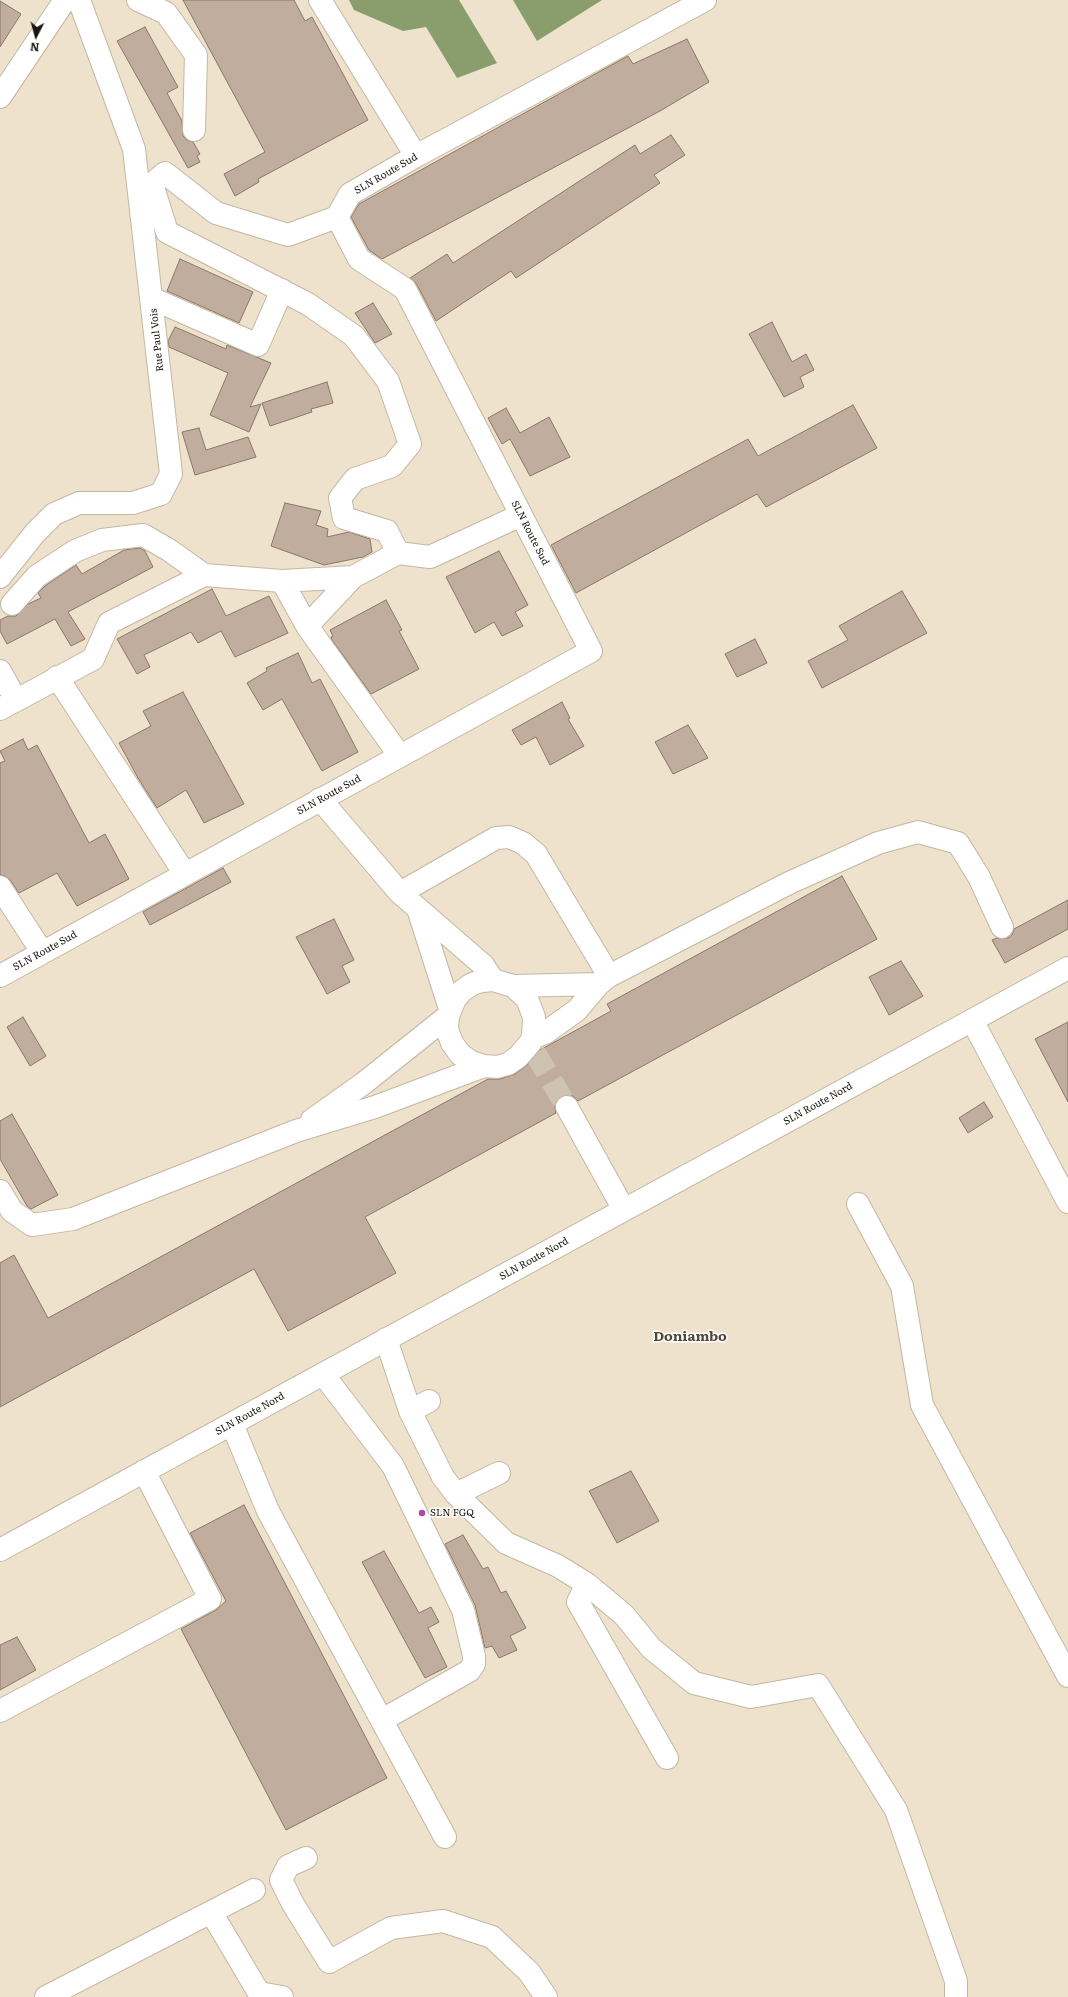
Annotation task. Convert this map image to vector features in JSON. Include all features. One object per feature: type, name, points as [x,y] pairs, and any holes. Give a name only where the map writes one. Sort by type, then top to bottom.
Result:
[{"type":"street","points":[[0,97],[65,0]]},
{"type":"street","name":"Rue Paul Vois","points":[[0,577],[35,533],[54,514],[79,503],[133,503],[161,494],[171,474],[134,149],[79,0]]},
{"type":"street","points":[[138,0],[166,13],[196,55],[194,130]]},
{"type":"street","points":[[320,0],[416,156]]},
{"type":"street","name":"SLN Route Sud","points":[[0,976],[591,651],[406,289],[359,258],[337,216],[350,194],[416,156],[705,0]]},
{"type":"street","points":[[337,216],[288,235],[216,213],[165,173],[152,184],[168,232],[308,304],[354,336],[388,381],[410,444],[392,466],[355,479],[340,498],[344,518],[387,531],[398,553]]},
{"type":"street","points":[[152,299],[258,345],[282,290]]},
{"type":"street","points":[[307,626],[353,577],[398,553],[430,557],[521,514]]},
{"type":"street","points":[[12,604],[37,576],[75,551],[102,540],[143,536],[169,550],[204,575],[282,581],[353,577]]},
{"type":"street","points":[[0,671],[8,704],[93,659],[109,623],[204,575]]},
{"type":"street","points":[[282,581],[307,626],[400,756]]},
{"type":"street","points":[[57,677],[184,874]]},
{"type":"street","points":[[320,799],[400,893],[419,912],[503,983],[527,999],[534,1017],[532,1046]]},
{"type":"street","points":[[604,980],[503,983],[482,980],[462,990],[455,999],[449,1012],[447,1029],[460,1054],[471,1062],[484,1066],[497,1067],[508,1064],[532,1046],[545,1033],[577,1010],[604,980],[789,882],[878,843],[918,832],[958,843],[979,877],[1002,927]]},
{"type":"street","points":[[400,893],[496,838],[509,837],[523,843],[536,854],[604,980]]},
{"type":"street","points":[[0,887],[42,952]]},
{"type":"street","points":[[419,912],[449,1012]]},
{"type":"street","name":"SLN Route Nord","points":[[0,1550],[1068,968]]},
{"type":"street","points":[[296,1131],[364,1083],[449,1012]]},
{"type":"street","points":[[972,1020],[1068,1202]]},
{"type":"street","points":[[0,1191],[12,1211],[32,1225],[73,1219],[296,1131],[375,1107],[484,1066]]},
{"type":"street","points":[[567,1107],[624,1210]]},
{"type":"street","points":[[858,1204],[902,1286],[922,1405],[1068,1676]]},
{"type":"street","points":[[386,1339],[410,1411],[443,1477],[456,1494],[506,1543],[558,1566],[587,1584],[624,1615],[651,1648],[694,1683],[751,1697],[818,1685],[896,1810],[960,1992]]},
{"type":"street","points":[[323,1374],[393,1466],[463,1610],[474,1656],[474,1664],[469,1671],[382,1720]]},
{"type":"street","points":[[410,1411],[429,1401]]},
{"type":"street","points":[[232,1424],[268,1511],[445,1837]]},
{"type":"street","points":[[0,1711],[210,1599],[144,1472]]},
{"type":"street","points":[[456,1494],[499,1473]]},
{"type":"street","points":[[587,1584],[578,1602],[667,1758]]},
{"type":"street","points":[[306,1858],[288,1866],[281,1880],[293,1904],[329,1962],[391,1928],[443,1921],[492,1937],[529,1972],[546,1997]]},
{"type":"street","points":[[46,1997],[254,1890]]},
{"type":"street","points":[[211,1912],[258,1993],[282,1997]]},
{"type":"shaded area","points":[[349,0],[459,0],[497,63],[457,78],[426,27],[403,31],[354,10]]},
{"type":"shaded area","points":[[513,0],[602,0],[537,41]]},
{"type":"building","points":[[183,0],[294,0],[305,21],[312,17],[368,120],[258,179],[259,182],[235,196],[224,174],[265,152]]},
{"type":"building","points":[[0,1],[21,14],[0,47]]},
{"type":"building","points":[[145,27],[178,87],[167,93],[182,121],[183,136],[187,140],[193,142],[200,154],[197,156],[200,162],[188,168],[117,41]]},
{"type":"building","points":[[687,39],[709,82],[660,111],[382,259],[369,250],[351,217],[359,204],[628,56],[633,64]]},
{"type":"building","points":[[671,135],[685,155],[654,175],[660,183],[516,278],[511,271],[436,321],[416,283],[410,278],[447,254],[453,263],[635,145],[640,154]]},
{"type":"building","points":[[180,259],[253,292],[239,323],[167,291]]},
{"type":"building","points":[[373,303],[392,334],[375,343],[355,313]]},
{"type":"building","points":[[772,322],[792,362],[806,354],[814,370],[800,377],[804,387],[784,397],[749,334]]},
{"type":"building","points":[[175,327],[226,349],[227,345],[271,363],[250,407],[261,404],[249,432],[210,415],[228,373],[169,347],[168,341]]},
{"type":"building","points":[[327,382],[333,403],[311,409],[312,412],[270,426],[262,403]]},
{"type":"building","points":[[853,405],[877,448],[766,507],[757,494],[576,593],[551,545],[748,439],[758,456]]},
{"type":"building","points":[[506,408],[520,433],[549,417],[570,457],[530,476],[510,439],[502,444],[488,418]]},
{"type":"building","points":[[199,428],[206,450],[248,437],[256,457],[195,475],[182,432]]},
{"type":"building","points":[[285,503],[321,511],[316,525],[328,529],[327,537],[349,532],[370,539],[372,552],[363,557],[324,565],[271,546]]},
{"type":"building","points":[[140,548],[145,551],[153,567],[68,612],[85,639],[71,646],[55,619],[7,644],[0,631],[0,620],[8,616],[16,616],[28,604],[41,598],[38,593],[45,586],[76,565],[82,574],[124,550]]},
{"type":"building","points":[[499,551],[528,605],[515,612],[523,626],[502,636],[494,622],[475,633],[446,577]]},
{"type":"building","points":[[212,589],[226,616],[269,596],[288,633],[235,657],[221,631],[198,643],[191,632],[144,655],[150,667],[137,674],[117,639]]},
{"type":"building","points":[[902,591],[927,633],[822,688],[808,661],[848,640],[839,626]]},
{"type":"building","points":[[386,600],[402,630],[399,631],[419,669],[371,694],[332,640],[331,637],[333,636],[330,630]]},
{"type":"building","points":[[755,639],[767,663],[737,677],[725,654]]},
{"type":"building","points":[[298,653],[312,683],[320,679],[358,752],[322,771],[282,699],[263,710],[247,683],[267,671],[266,668]]},
{"type":"building","points":[[183,692],[244,804],[204,823],[186,790],[157,808],[138,778],[119,743],[151,726],[143,711]]},
{"type":"building","points":[[562,702],[570,718],[568,719],[584,746],[550,765],[536,737],[521,745],[512,730]]},
{"type":"building","points":[[688,725],[708,758],[673,774],[655,742]]},
{"type":"building","points":[[23,739],[28,750],[37,745],[89,843],[105,834],[129,879],[77,906],[57,873],[19,893],[10,880],[5,876],[0,875],[0,763],[5,761],[0,751]]},
{"type":"building","points":[[223,868],[231,882],[150,925],[143,912]]},
{"type":"building","points":[[842,876],[877,939],[578,1101],[573,1096],[561,1096],[556,1101],[556,1113],[365,1217],[396,1273],[288,1331],[254,1269],[0,1407],[0,1263],[14,1255],[48,1318],[488,1079],[500,1079],[515,1074],[527,1065],[540,1050],[611,1011],[607,1004]]},
{"type":"building","points":[[1068,900],[1068,929],[1005,963],[992,940],[997,938],[1008,938],[1012,935],[1014,929]]},
{"type":"building","points":[[334,919],[354,960],[342,966],[350,982],[327,994],[296,937]]},
{"type":"building","points":[[901,961],[923,996],[889,1015],[869,977]]},
{"type":"building","points":[[23,1017],[46,1056],[30,1066],[7,1027]]},
{"type":"building","points":[[1068,1022],[1068,1102],[1035,1039]]},
{"type":"building","points":[[984,1102],[993,1117],[968,1133],[959,1118]]},
{"type":"building","points":[[12,1114],[58,1195],[31,1209],[27,1206],[0,1159],[0,1121]]},
{"type":"building","points":[[631,1471],[659,1521],[617,1543],[589,1491]]},
{"type":"building","points":[[244,1505],[387,1778],[286,1830],[181,1629],[216,1610],[226,1601],[190,1533]]},
{"type":"building","points":[[463,1535],[483,1569],[488,1567],[501,1593],[506,1591],[526,1628],[510,1636],[517,1650],[499,1658],[492,1646],[485,1648],[475,1605],[445,1544]]},
{"type":"building","points":[[384,1551],[419,1613],[431,1607],[439,1622],[428,1628],[447,1667],[425,1678],[362,1562]]},
{"type":"building","points":[[17,1637],[36,1670],[0,1690],[0,1645]]},
{"type":"tunnel","points":[[535,1053],[567,1107]]},
{"type":"place","name":"SLN FGQ","points":[[422,1513]]},
{"type":"district","name":"Doniambo","points":[[690,1337]]}]
